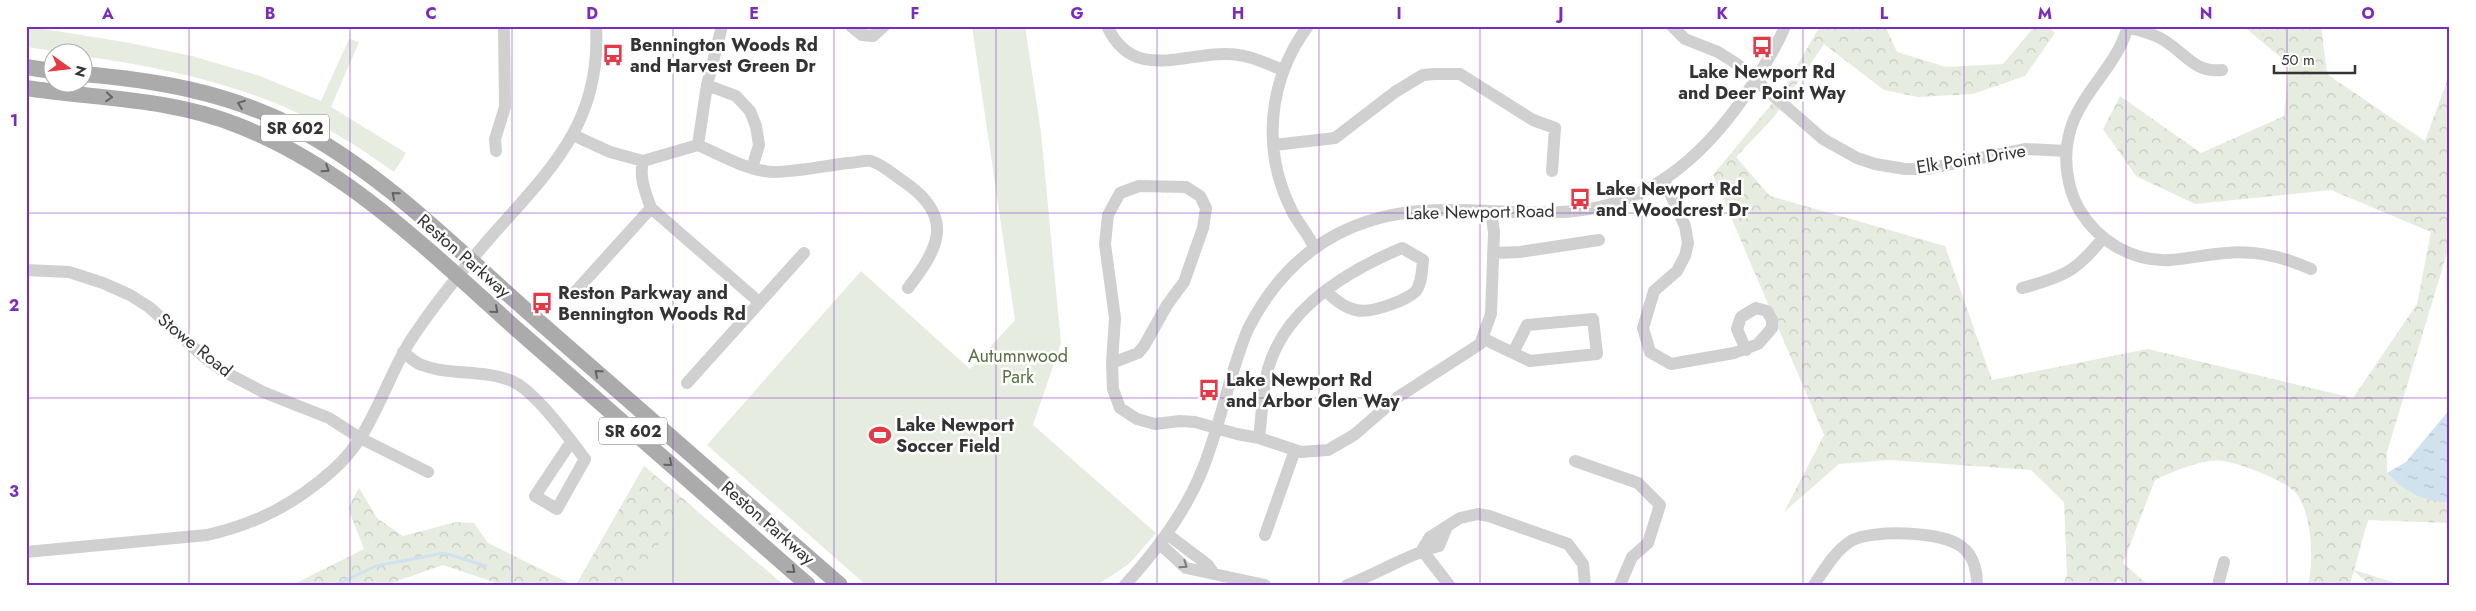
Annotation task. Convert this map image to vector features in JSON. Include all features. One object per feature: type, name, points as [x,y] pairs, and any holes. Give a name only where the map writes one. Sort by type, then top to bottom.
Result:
[{"type":"main road","points":[[26,67],[42,69]]},
{"type":"main road","name":"Reston Parkway","points":[[92,75],[144,80],[200,91],[231,100],[289,124],[359,166],[471,261],[840,585]]},
{"type":"main road","name":"Reston Parkway","points":[[26,88],[159,103],[213,116],[258,133],[300,154],[340,178],[366,198],[458,278],[808,585]]},
{"type":"street","points":[[496,151],[495,138],[504,107],[504,26]]},
{"type":"street","points":[[26,552],[207,535],[239,527],[276,512],[296,500],[334,469],[360,438],[403,352],[418,328],[471,261],[543,180],[563,153],[573,135],[590,89],[595,61],[596,26]]},
{"type":"street","points":[[698,145],[708,85],[722,26]]},
{"type":"street","points":[[851,26],[862,35],[873,36],[884,26]]},
{"type":"street","points":[[1107,26],[1119,46],[1148,61],[1184,60],[1227,54],[1251,58],[1283,70]]},
{"type":"street","points":[[1308,26],[1283,70],[1274,99],[1272,120],[1278,172],[1292,212],[1314,247]]},
{"type":"street","name":"Lake Newport Road","points":[[1125,585],[1164,539],[1182,512],[1197,483],[1243,341],[1257,311],[1282,277],[1314,247],[1363,222],[1386,215],[1430,210],[1588,210],[1619,202],[1664,180],[1695,156],[1718,132],[1740,105],[1785,26]]},
{"type":"street","points":[[2222,70],[2209,72],[2202,69],[2164,40],[2128,27],[2117,55],[2079,108],[2072,123],[2066,151],[2070,188],[2076,204],[2084,218],[2103,238],[2122,250],[2154,260],[2169,260],[2227,252],[2250,253],[2275,256],[2310,269]]},
{"type":"street","name":"Elk Point Drive","points":[[1676,28],[1686,39],[1718,52],[1737,64],[1824,139],[1856,158],[1883,166],[1926,169],[2026,149],[2066,151]]},
{"type":"street","points":[[1274,145],[1335,138],[1395,92],[1423,75],[1460,74],[1533,120],[1555,128],[1552,171]]},
{"type":"street","points":[[708,85],[736,96],[750,111],[756,126],[759,145],[752,168]]},
{"type":"street","points":[[573,135],[610,152],[643,161],[698,145],[752,168],[773,172],[870,161],[916,190],[932,210],[938,232],[935,247],[929,259],[908,288]]},
{"type":"street","points":[[643,161],[640,172],[643,187],[651,208],[759,302]]},
{"type":"street","points":[[1664,180],[1685,226],[1688,243],[1685,256],[1677,271],[1654,291],[1643,328],[1650,352],[1672,364],[1746,350]]},
{"type":"street","points":[[1112,363],[1138,353],[1144,346],[1166,305],[1184,282],[1203,228],[1206,208],[1200,196],[1186,187],[1139,186],[1120,193],[1108,215],[1105,244],[1114,318],[1112,363],[1113,388],[1120,408],[1137,419],[1155,424],[1180,420],[1195,422],[1259,438],[1295,450],[1328,450],[1354,435],[1398,396],[1480,344],[1491,314],[1492,211]]},
{"type":"street","points":[[575,292],[651,208]]},
{"type":"street","points":[[2022,288],[2067,274],[2089,256],[2103,238]]},
{"type":"street","points":[[1493,253],[1520,252],[1599,240]]},
{"type":"street","points":[[1259,438],[1268,370],[1276,348],[1295,318],[1315,298],[1326,291],[1379,258],[1402,248],[1423,260],[1421,276],[1416,291],[1398,302],[1375,310],[1357,312],[1339,304],[1326,291]]},
{"type":"street","points":[[687,383],[804,253]]},
{"type":"street","name":"Stowe Road","points":[[26,270],[69,272],[103,283],[130,295],[149,307],[222,371],[263,392],[329,418],[360,438],[428,472]]},
{"type":"street","points":[[1482,338],[1530,361],[1597,354],[1593,319],[1527,325],[1514,353]]},
{"type":"street","points":[[403,352],[421,365],[513,381],[532,396],[571,442],[585,459],[557,509],[536,496],[571,442]]},
{"type":"street","points":[[1265,535],[1295,450]]},
{"type":"street","points":[[1575,461],[1638,483],[1660,505],[1648,543],[1632,557],[1620,585]]},
{"type":"street","points":[[1347,585],[1388,568],[1422,550],[1439,546],[1446,529],[1460,518],[1478,514],[1568,544],[1583,564],[1584,585]]},
{"type":"street","points":[[1814,585],[1839,552],[1852,541],[1874,534],[1922,535],[1946,539],[1962,546],[1974,561],[1977,585]]},
{"type":"street","points":[[1164,539],[1208,565],[1214,574],[1265,585]]},
{"type":"street","points":[[1422,550],[1449,585]]},
{"type":"street","points":[[2218,585],[2224,562]]},
{"type":"street","points":[[1205,585],[1214,574]]},
{"type":"green space","points":[[26,26],[130,43],[192,56],[260,76],[321,101],[349,39],[359,42],[331,107],[406,153],[394,172],[332,132],[268,100],[190,76],[92,58],[92,42],[42,42],[42,49],[26,47]]},
{"type":"green space","name":"Lake Newport Soccer Field","points":[[972,26],[1025,26],[1041,132],[1061,343],[1033,425],[1156,533],[1129,564],[1097,585],[866,585],[707,445],[861,271],[970,369],[1015,320]]},
{"type":"green space","points":[[1820,26],[1885,26],[1897,52],[1946,67],[2003,64],[2035,26],[2048,26],[2055,33],[2025,76],[1973,94],[1918,97],[1884,90],[1824,44],[1774,117],[1736,157],[1770,196],[1945,246],[1992,380],[2148,349],[2353,398],[2417,304],[2431,232],[2331,190],[2195,204],[2136,176],[2103,129],[2120,96],[2201,153],[2284,116],[2289,64],[2243,26],[2321,26],[2327,74],[2425,141],[2450,73],[2450,243],[2387,452],[2387,473],[2394,480],[2442,502],[2450,502],[2450,523],[2368,520],[2354,570],[2402,585],[2370,585],[2354,571],[2350,585],[2308,585],[2311,564],[2310,538],[2305,512],[2296,493],[2283,483],[2262,473],[2223,461],[2198,464],[2155,480],[2123,563],[2148,585],[2124,585],[2118,579],[2115,585],[2063,585],[2067,575],[2064,502],[2031,470],[1889,460],[1839,464],[1784,512],[1824,435],[1713,175],[1783,90]]},
{"type":"green space","points":[[644,466],[784,585],[576,585]]},
{"type":"green space","points":[[644,466],[692,506],[652,552],[636,585],[576,585]]},
{"type":"green space","points":[[359,488],[377,518],[403,536],[456,522],[474,523],[488,543],[573,585],[502,585],[443,565],[386,585],[292,585],[364,549],[348,508]]},
{"type":"water","points":[[2450,409],[2450,502],[2441,502],[2423,498],[2407,490],[2387,473],[2406,462]]},
{"type":"waterway","points":[[336,585],[376,566],[444,553],[486,566]]},
{"type":"place","name":"Lake Newport Rd and Deer Point Way","points":[[1762,47]]},
{"type":"place","name":"Bennington Woods Rd and Harvest Green Dr","points":[[613,55]]},
{"type":"place","name":"Lake Newport Rd and Woodcrest Dr","points":[[1580,199]]},
{"type":"place","name":"Reston Parkway and Bennington Woods Rd","points":[[542,303]]},
{"type":"place","name":"Lake Newport Rd and Arbor Glen Way","points":[[1209,390]]},
{"type":"place","name":"Lake Newport Soccer Field","points":[[880,435]]},
{"type":"park label","name":"Autumnwood Park","points":[[1018,366]]}]
